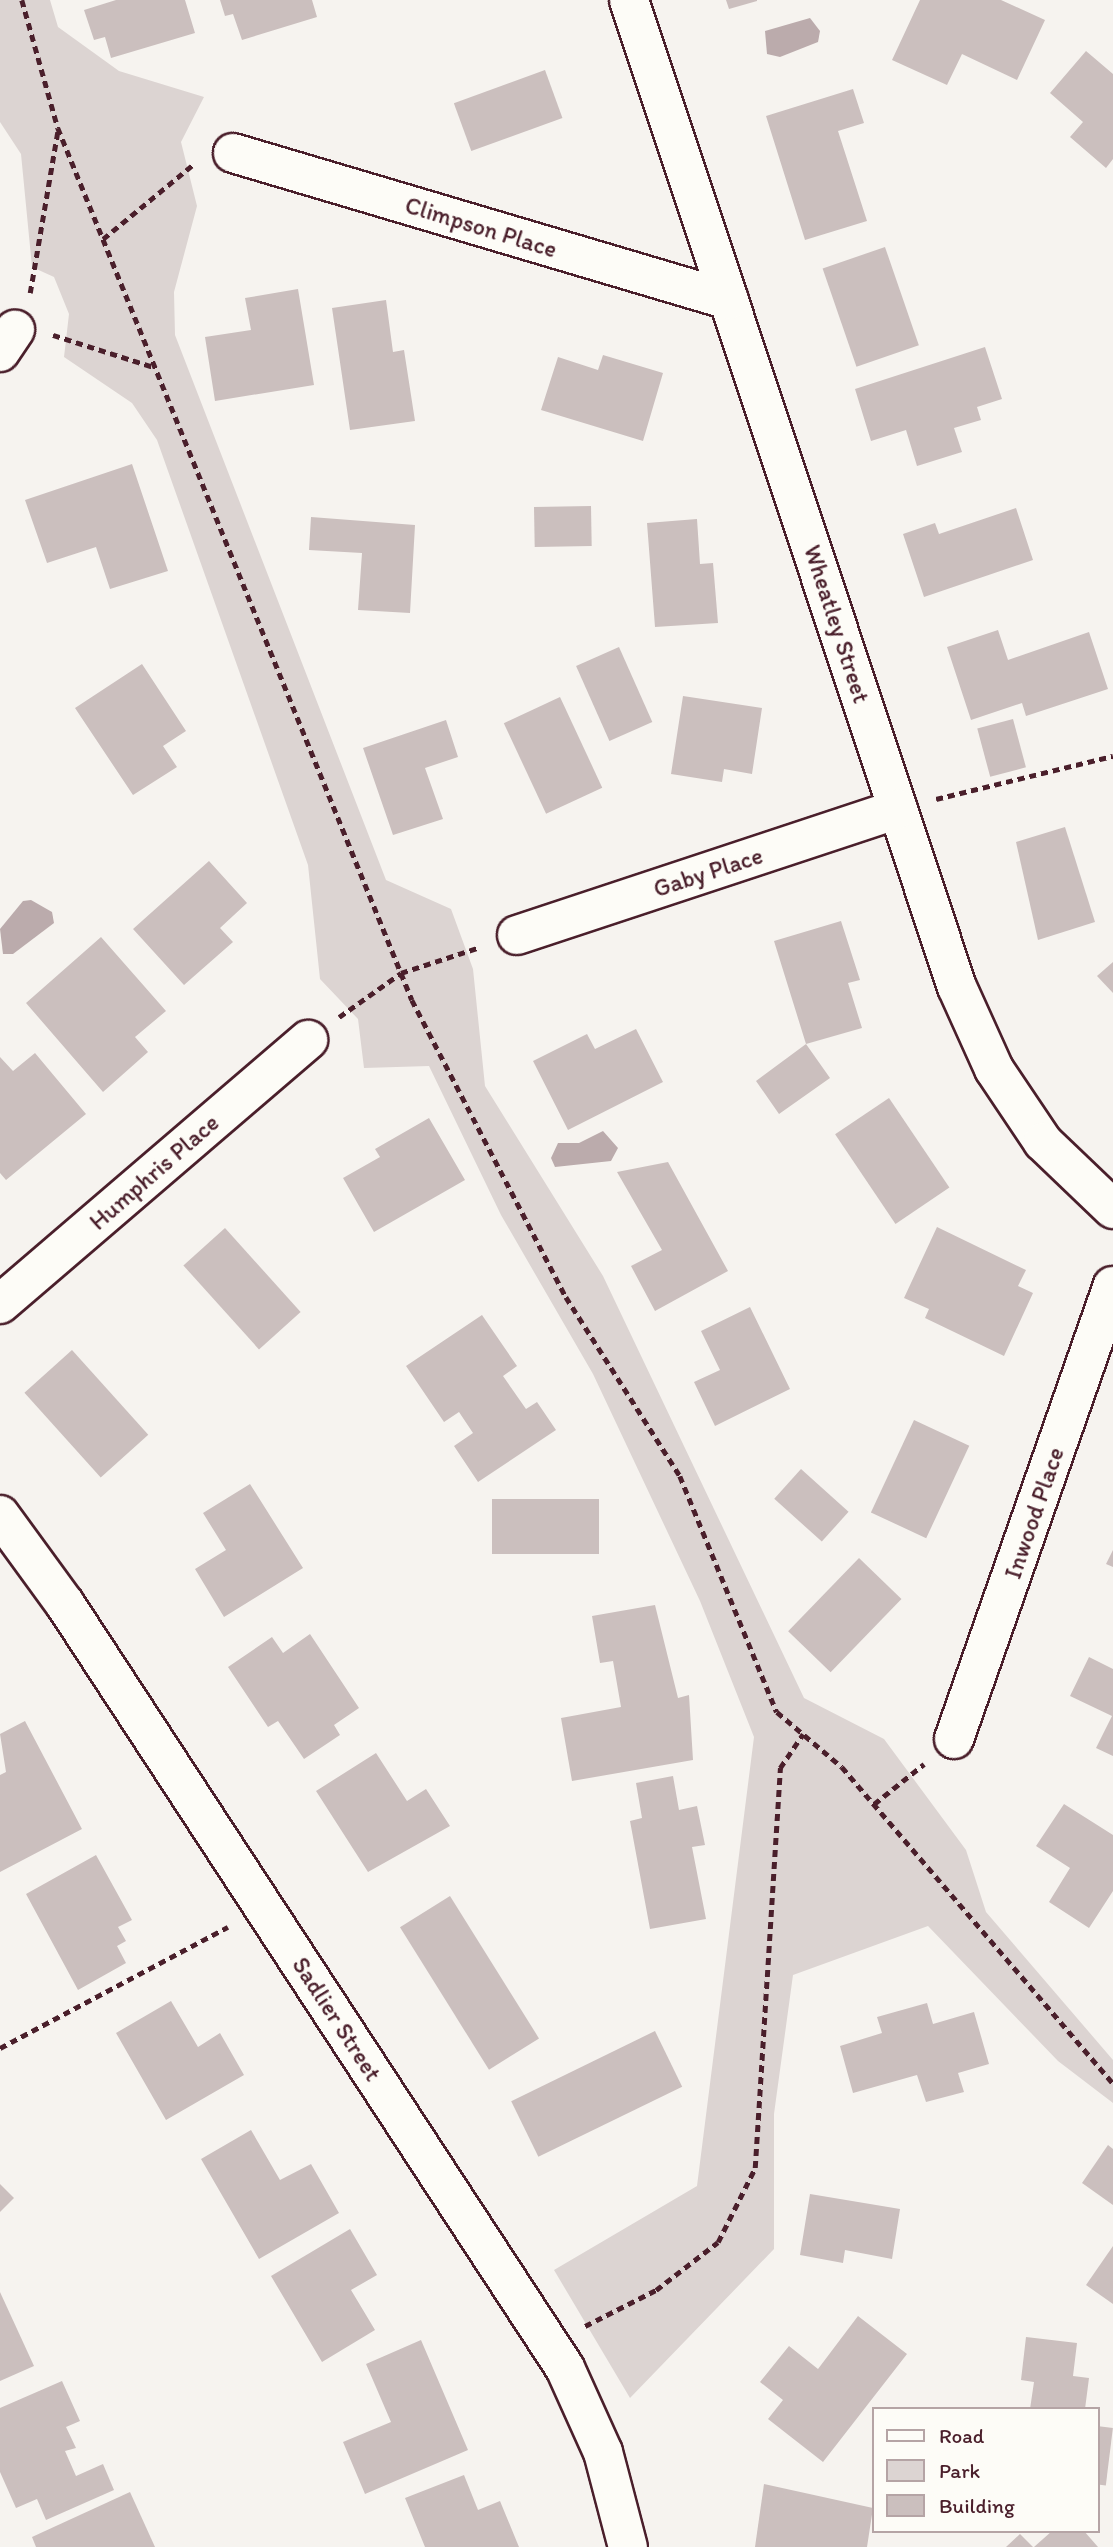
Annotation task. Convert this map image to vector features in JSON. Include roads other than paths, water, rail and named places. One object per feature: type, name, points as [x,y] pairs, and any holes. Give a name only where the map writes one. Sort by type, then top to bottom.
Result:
[{"type":"street","name":"Wheatley Street","points":[[629,0],[957,986],[993,1069],[1043,1142],[1113,1209]]},
{"type":"street","name":"Climpson Place","points":[[233,153],[729,300]]},
{"type":"street","name":"Gaby Place","points":[[517,934],[898,808]]},
{"type":"street","name":"Humphris Place","points":[[0,1304],[308,1040]]},
{"type":"street","name":"Inwood Place","points":[[954,1740],[1113,1286]]},
{"type":"street","name":"Sadlier Street","points":[[0,1515],[264,1907],[549,2343],[603,2452],[628,2547]]}]
